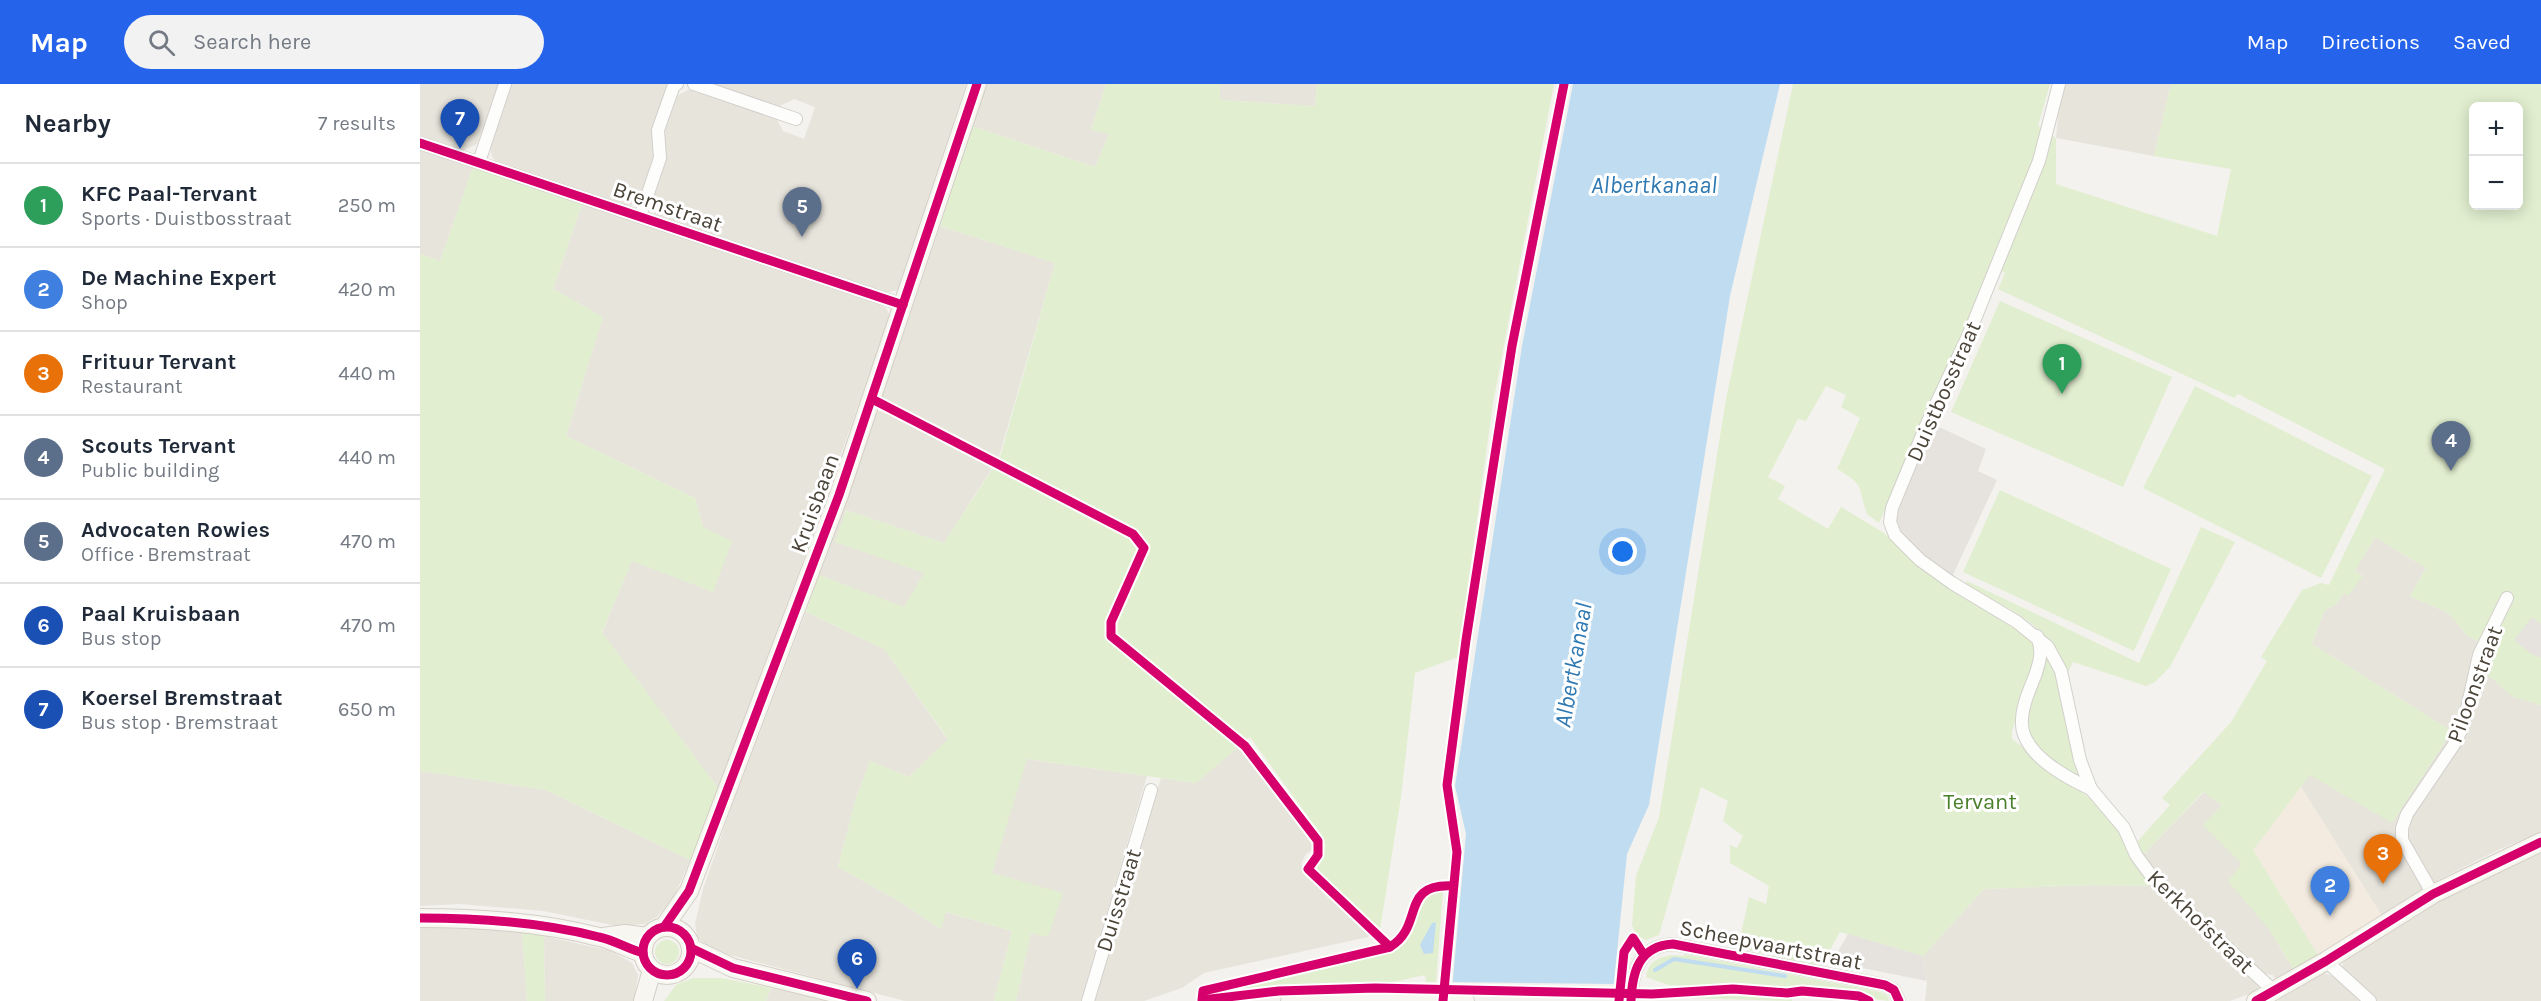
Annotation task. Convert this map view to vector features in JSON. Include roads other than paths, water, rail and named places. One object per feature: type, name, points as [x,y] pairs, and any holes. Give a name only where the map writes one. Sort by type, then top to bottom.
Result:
[{"type":"street","points":[[479,162],[505,84]]},
{"type":"street","points":[[640,217],[660,158],[658,130],[674,85],[677,84]]},
{"type":"street","points":[[694,84],[796,119]]},
{"type":"street","name":"Kruisbaan","points":[[664,927],[689,891],[839,495],[977,84]]},
{"type":"street","name":"Duistbosstraat","points":[[2036,636],[1952,584],[1920,560],[1895,535],[1890,522],[1892,508],[1900,488],[1968,336],[2039,161],[2059,84]]},
{"type":"street","name":"Bremstraat","points":[[420,143],[903,305]]},
{"type":"street","name":"Piloonstraat","points":[[2433,894],[2402,840],[2402,828],[2407,814],[2455,743],[2463,726],[2479,655],[2507,598]]},
{"type":"street","name":"Kerkhofstraat","points":[[2036,636],[2042,647],[2040,660],[2024,706],[2023,734],[2036,752],[2058,770],[2091,789]]},
{"type":"street","name":"Kerkhofstraat","points":[[2036,636],[2049,647],[2061,671],[2080,760],[2091,789],[2124,828],[2136,855],[2155,881],[2275,992]]},
{"type":"street","name":"Duisstraat","points":[[1088,1001],[1149,794]]},
{"type":"street","points":[[2256,1001],[2275,992],[2433,894],[2541,842]]},
{"type":"street","name":"Kruisbaan","points":[[687,949],[689,891]]},
{"type":"street","points":[[420,918],[471,918],[562,929],[603,937],[621,947],[645,945],[664,927],[675,928],[687,949],[706,969],[732,968],[867,1001]]},
{"type":"street","name":"Scheepvaartstraat","points":[[1631,1001],[1633,973],[1637,964],[1653,948],[1673,944],[1885,985],[1894,990],[1899,1001]]},
{"type":"street","points":[[645,945],[644,960],[660,973],[678,973],[687,949]]},
{"type":"street","points":[[2326,961],[2370,1001]]},
{"type":"street","points":[[643,1001],[660,973]]},
{"type":"street","points":[[654,1001],[660,973]]},
{"type":"street","points":[[1290,1001],[1465,1001]]},
{"type":"water","name":"Albertkanaal","points":[[1573,84],[1780,84],[1730,296],[1649,805],[1627,854],[1612,1001],[1451,1001],[1466,834],[1455,786],[1522,346]]},
{"type":"water","points":[[1436,922],[1433,953],[1424,954],[1420,945],[1432,923]]},
{"type":"waterway","points":[[1655,970],[1674,959],[1785,976]]},
{"type":"place","name":"Koersel Bremstraat","points":[[460,149]]},
{"type":"place","name":"Advocaten Rowies","points":[[802,237]]},
{"type":"place","name":"KFC Paal-Tervant","points":[[2062,394]]},
{"type":"place","name":"Scouts Tervant","points":[[2451,471]]},
{"type":"place","name":"Frituur Tervant","points":[[2383,884]]},
{"type":"place","name":"De Machine Expert","points":[[2330,916]]},
{"type":"place","name":"Paal Kruisbaan","points":[[857,989]]},
{"type":"park label","name":"Tervant","points":[[1980,801]]}]
